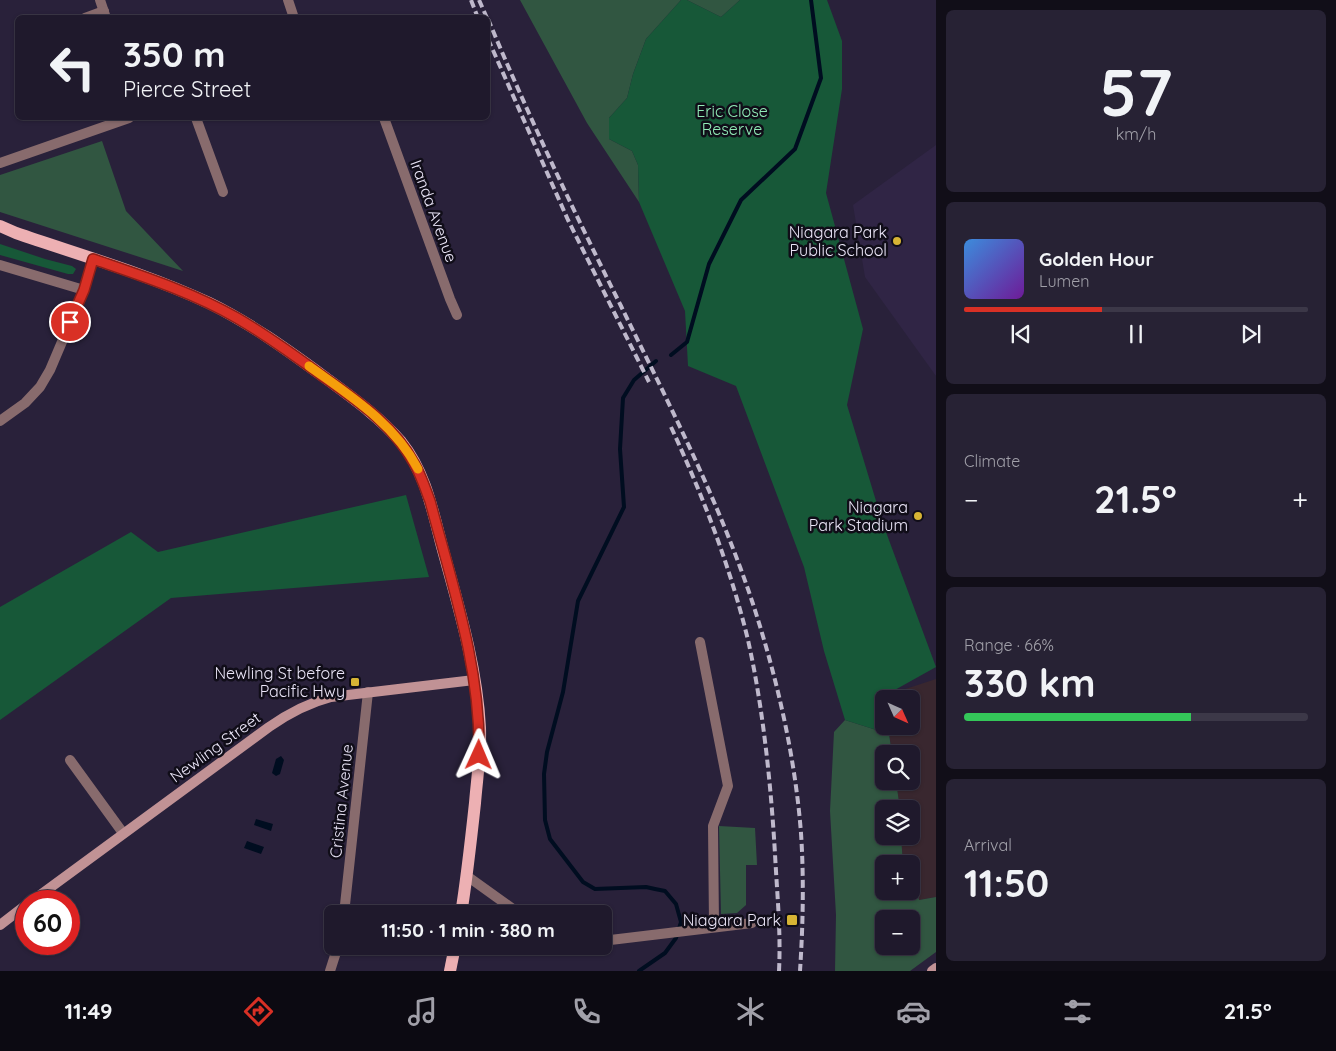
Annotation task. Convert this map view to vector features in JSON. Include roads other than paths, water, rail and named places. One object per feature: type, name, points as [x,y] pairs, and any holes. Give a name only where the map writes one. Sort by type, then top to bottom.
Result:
[{"type":"main road","points":[[0,226],[182,291],[209,303],[252,327],[347,394],[385,426],[414,461],[430,501],[459,607],[474,680],[480,729],[468,876],[463,905]]},
{"type":"main road","points":[[450,971],[453,955]]},
{"type":"street","points":[[100,0],[105,14]]},
{"type":"street","points":[[288,0],[293,15]]},
{"type":"street","points":[[0,163],[123,120]]},
{"type":"street","points":[[197,120],[223,192]]},
{"type":"street","name":"Iranda Avenue","points":[[385,120],[457,314]]},
{"type":"street","points":[[0,422],[25,403],[40,387],[47,375],[84,290],[93,259]]},
{"type":"street","points":[[0,265],[84,290]]},
{"type":"street","points":[[700,642],[728,786],[713,826],[714,926]]},
{"type":"street","name":"Newling Street","points":[[47,890],[284,717],[315,701],[368,692],[474,680]]},
{"type":"street","name":"Cristina Avenue","points":[[345,905],[368,692]]},
{"type":"street","points":[[70,760],[123,834]]},
{"type":"street","points":[[468,876],[508,905]]},
{"type":"street","points":[[0,925],[15,914]]},
{"type":"street","points":[[612,940],[752,922]]},
{"type":"street","points":[[330,971],[335,955]]},
{"type":"street","points":[[932,971],[936,968]]},
{"type":"water","points":[[281,756],[284,760],[280,774],[276,776],[272,773],[276,759]]},
{"type":"water","points":[[256,819],[273,824],[271,831],[254,825]]},
{"type":"water","points":[[247,841],[264,847],[261,854],[244,848]]},
{"type":"waterway","points":[[671,355],[687,342],[709,264],[741,200],[795,149],[821,78],[811,0]]},
{"type":"waterway","points":[[639,971],[665,953],[676,938],[681,922],[676,904],[665,891],[646,887],[595,889],[583,882],[550,839],[545,820],[544,774],[547,752],[563,692],[578,601],[624,507],[620,449],[623,398],[634,380],[656,361]]},
{"type":"railway","points":[[471,0],[477,15]]},
{"type":"railway","points":[[479,0],[486,15]]},
{"type":"railway","points":[[490,24],[552,164],[709,490],[740,566],[753,604],[770,660],[784,717],[798,804],[803,885],[800,971]]},
{"type":"railway","points":[[490,44],[568,220],[649,382]]},
{"type":"railway","points":[[671,427],[705,505],[733,585],[748,640],[766,746],[780,942],[779,971]]},
{"type":"place","name":"Niagara Park Public School","points":[[897,241]]},
{"type":"place","name":"Niagara Park Stadium","points":[[918,516]]},
{"type":"place","name":"Newling St before Pacific Hwy","points":[[355,682]]},
{"type":"place","name":"Niagara Park","points":[[792,920]]},
{"type":"park label","name":"Eric Close Reserve","points":[[732,120]]}]
